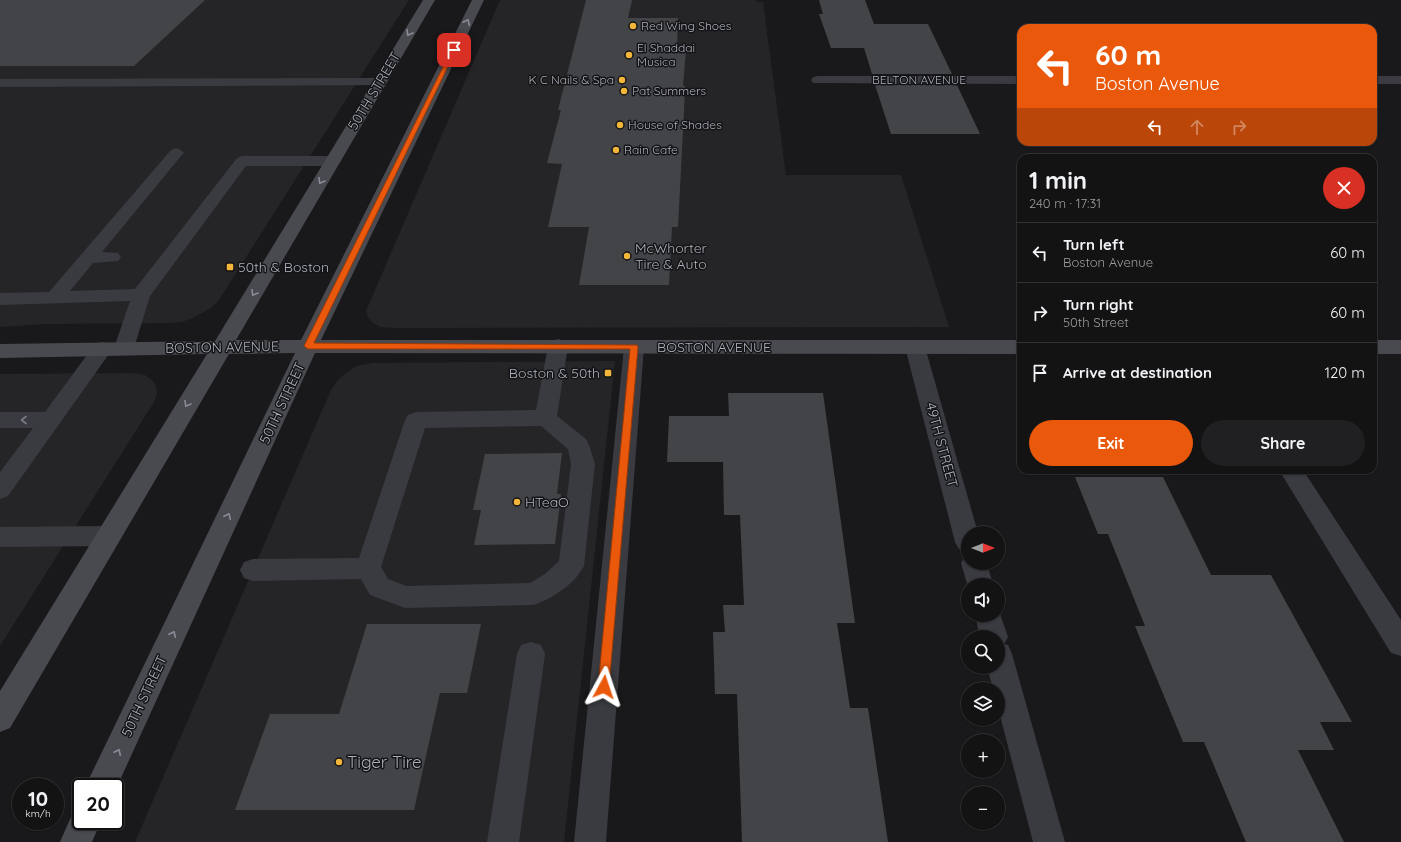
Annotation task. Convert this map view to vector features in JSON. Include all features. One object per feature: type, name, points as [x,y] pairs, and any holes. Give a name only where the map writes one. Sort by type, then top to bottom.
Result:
[{"type":"main road","name":"50TH STREET","points":[[0,718],[429,0]]},
{"type":"main road","name":"50TH STREET","points":[[105,778],[308,346],[478,0]]},
{"type":"main road","name":"BOSTON AVENUE","points":[[0,352],[24,350],[124,348],[308,346],[1017,347]]},
{"type":"main road","points":[[1377,347],[1401,347]]},
{"type":"main road","points":[[76,842],[81,830]]},
{"type":"street","name":"BELTON AVENUE","points":[[818,80],[1017,80]]},
{"type":"street","points":[[1377,80],[1401,80]]},
{"type":"street","points":[[0,83],[380,82]]},
{"type":"street","points":[[54,298],[176,153]]},
{"type":"street","points":[[124,348],[140,295],[242,161],[333,161]]},
{"type":"street","points":[[159,173],[181,173]]},
{"type":"street","points":[[214,173],[233,173]]},
{"type":"street","points":[[143,192],[166,192]]},
{"type":"street","points":[[199,192],[218,192]]},
{"type":"street","points":[[126,212],[149,212]]},
{"type":"street","points":[[184,212],[203,212]]},
{"type":"street","points":[[109,232],[133,232]]},
{"type":"street","points":[[168,232],[187,232]]},
{"type":"street","points":[[88,258],[112,257]]},
{"type":"street","points":[[149,257],[168,257]]},
{"type":"street","points":[[0,299],[140,295]]},
{"type":"street","points":[[546,418],[558,346]]},
{"type":"street","points":[[590,842],[634,347]]},
{"type":"street","name":"49TH STREET","points":[[916,347],[964,526]]},
{"type":"street","points":[[0,490],[49,420],[102,349]]},
{"type":"street","points":[[546,418],[578,445],[583,464],[571,566],[554,582],[534,594],[405,597],[379,587],[368,568],[416,420],[546,418]]},
{"type":"street","points":[[0,420],[49,420]]},
{"type":"street","points":[[1294,474],[1401,644]]},
{"type":"street","points":[[0,537],[109,536]]},
{"type":"street","points":[[254,570],[368,568]]},
{"type":"street","points":[[503,842],[531,654]]},
{"type":"street","points":[[1003,674],[1049,842]]},
{"type":"shaded area","points":[[0,0],[409,0],[219,300],[211,308],[182,322],[45,324],[0,327]]},
{"type":"shaded area","points":[[500,0],[756,0],[757,2],[763,2],[786,175],[901,175],[949,327],[396,328],[380,327],[373,323],[368,317],[366,311]]},
{"type":"shaded area","points":[[615,361],[564,842],[135,842],[331,390],[338,380],[357,366],[372,363]]},
{"type":"shaded area","points":[[132,373],[145,375],[152,380],[156,386],[157,394],[154,402],[0,646],[0,374]]},
{"type":"building","points":[[0,0],[205,0],[134,66],[0,66]]},
{"type":"building","points":[[586,0],[632,0],[628,18],[678,18],[677,50],[686,50],[683,86],[685,86],[678,227],[672,227],[669,285],[579,285],[589,227],[548,227],[562,164],[547,163],[561,110],[558,110]]},
{"type":"building","points":[[819,0],[865,0],[874,24],[928,24],[952,74],[872,74],[864,48],[831,48],[819,14],[823,14]]},
{"type":"building","points":[[875,85],[957,85],[980,134],[891,134]]},
{"type":"building","points":[[728,393],[823,393],[855,623],[837,623],[850,708],[868,708],[888,842],[742,842],[737,694],[715,694],[713,632],[725,632],[723,605],[744,605],[740,515],[724,515],[723,462],[667,462],[669,416],[729,416]]},
{"type":"building","name":"HTeaO","points":[[562,453],[557,494],[561,494],[555,544],[474,545],[481,510],[473,510],[485,454]]},
{"type":"building","points":[[1075,477],[1163,477],[1211,575],[1271,575],[1352,722],[1320,722],[1334,750],[1298,750],[1344,842],[1246,842],[1204,742],[1183,742],[1135,626],[1145,626],[1108,534],[1098,534]]},
{"type":"building","name":"Tiger Tire","points":[[367,624],[481,624],[467,693],[440,693],[414,810],[235,810],[270,714],[339,714]]},
{"type":"place","name":"Red Wing Shoes","points":[[633,26]]},
{"type":"place","name":"El Shaddai Musica","points":[[629,55]]},
{"type":"place","name":"K C Nails & Spa","points":[[622,80]]},
{"type":"place","name":"Pat Summers","points":[[624,91]]},
{"type":"place","name":"House of Shades","points":[[620,125]]},
{"type":"place","name":"Rain Cafe","points":[[616,150]]},
{"type":"place","name":"McWhorter Tire & Auto","points":[[627,256]]},
{"type":"place","name":"50th & Boston","points":[[230,267]]},
{"type":"place","name":"Boston & 50th","points":[[608,373]]},
{"type":"place","name":"HTeaO","points":[[517,502]]},
{"type":"place","name":"Tiger Tire","points":[[339,762]]},
{"type":"route","points":[[454,50],[308,346],[634,347],[604,687]]}]
